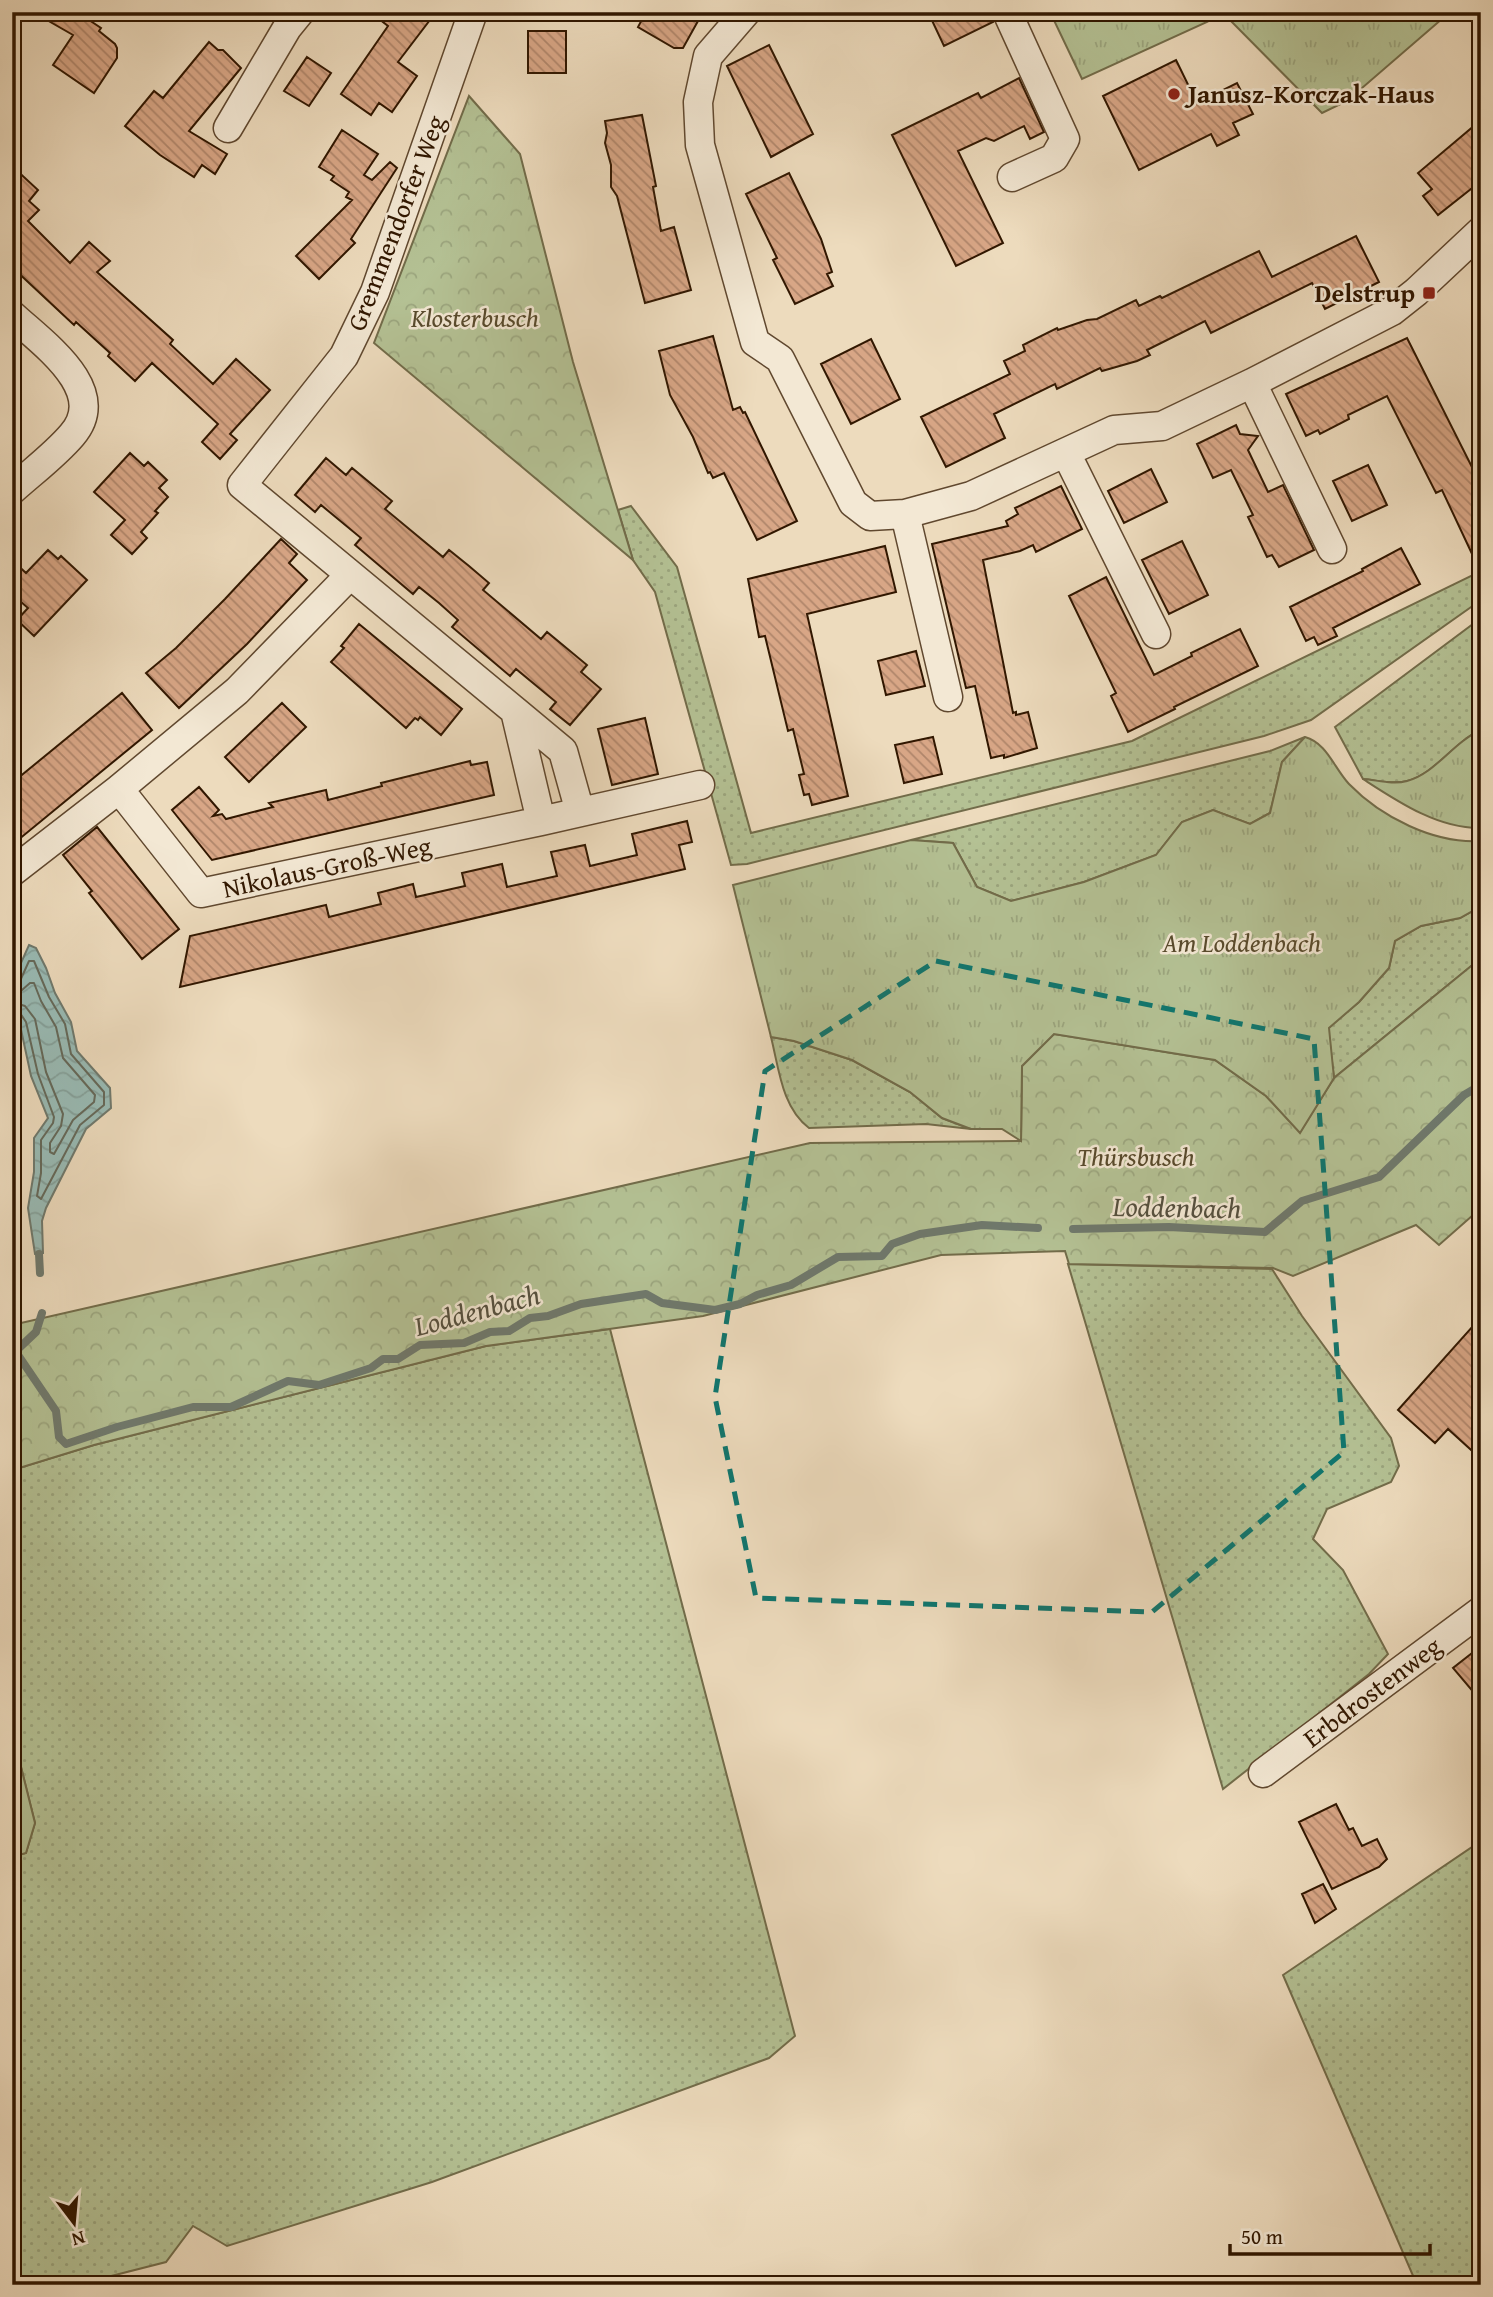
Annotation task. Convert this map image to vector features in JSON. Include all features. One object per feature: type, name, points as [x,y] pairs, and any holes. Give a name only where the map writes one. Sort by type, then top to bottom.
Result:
[{"type":"street","name":"Gremmendorfer Weg","points":[[350,575],[242,485],[344,356],[375,292],[473,12]]},
{"type":"street","points":[[746,12],[708,56],[698,102],[700,145],[755,342],[780,359],[853,503],[870,516],[905,514],[971,496],[1114,430],[1161,426],[1392,312],[1481,231]]},
{"type":"street","points":[[1007,12],[1065,139],[1054,158],[1012,177]]},
{"type":"street","points":[[228,128],[286,17]]},
{"type":"street","points":[[12,315],[69,369],[80,386],[84,404],[82,420],[72,435],[12,490]]},
{"type":"street","points":[[1251,383],[1332,549]]},
{"type":"street","points":[[1066,453],[1156,634]]},
{"type":"street","points":[[905,514],[948,696]]},
{"type":"street","points":[[12,872],[119,789],[237,691],[350,575],[563,751],[580,813]]},
{"type":"street","points":[[515,711],[541,821]]},
{"type":"street","name":"Nikolaus-Groß-Weg","points":[[119,789],[201,893],[700,785]]},
{"type":"street","name":"Erbdrostenweg","points":[[1263,1773],[1481,1611]]},
{"type":"highlighted area","points":[[936,961],[1314,1039],[1344,1452],[1152,1612],[756,1598],[715,1397],[765,1071]]},
{"type":"green space","points":[[1050,12],[1198,12],[1207,22],[1082,79]]},
{"type":"green space","points":[[1222,12],[1450,12],[1347,101],[1322,113]]},
{"type":"green space","name":"Klosterbusch","points":[[469,96],[520,154],[573,362],[633,560],[374,343]]},
{"type":"green space","points":[[631,506],[677,567],[751,833],[1132,741],[1481,571],[1481,600],[1311,720],[1264,736],[747,864],[731,865],[655,592],[633,560],[618,510]]},
{"type":"green space","points":[[1481,618],[1481,730],[1417,777],[1396,783],[1363,779],[1335,727]]},
{"type":"green space","points":[[1481,730],[1481,828],[1434,819],[1363,779],[1396,783],[1417,777]]},
{"type":"green space","points":[[1305,737],[1282,762],[1270,813],[1250,824],[1213,810],[1182,822],[1156,855],[1084,882],[1011,901],[977,887],[953,843],[911,840],[1270,751]]},
{"type":"green space","name":"Am Loddenbach","points":[[1305,737],[1325,750],[1344,778],[1362,796],[1392,817],[1409,826],[1445,838],[1481,841],[1481,888],[1476,909],[1460,918],[1421,926],[1395,941],[1389,968],[1359,1002],[1329,1028],[1334,1078],[1300,1133],[1266,1096],[1215,1060],[1054,1034],[1022,1066],[1021,1141],[1002,1129],[971,1129],[942,1118],[910,1092],[852,1060],[794,1041],[771,1037],[733,885],[911,840],[953,843],[977,887],[1011,901],[1084,882],[1156,855],[1182,822],[1213,810],[1250,824],[1270,813],[1282,762]]},
{"type":"green space","points":[[1481,888],[1481,958],[1334,1078],[1328,1028],[1359,1002],[1389,968],[1395,941],[1421,926],[1460,918],[1476,909]]},
{"type":"green space","name":"Thürsbusch","points":[[1481,958],[1481,1208],[1439,1245],[1416,1225],[1293,1276],[1273,1268],[1069,1264],[1065,1251],[941,1255],[703,1316],[486,1346],[94,1445],[16,1469],[12,1408],[12,1325],[810,1143],[1021,1141],[1022,1066],[1054,1034],[1215,1060],[1266,1096],[1300,1132],[1334,1078]]},
{"type":"green space","points":[[771,1037],[794,1041],[852,1060],[910,1092],[942,1118],[971,1129],[926,1124],[809,1128],[800,1120],[787,1099]]},
{"type":"green space","points":[[1068,1264],[1272,1269],[1302,1316],[1391,1438],[1399,1466],[1391,1482],[1327,1509],[1313,1539],[1343,1570],[1388,1654],[1369,1674],[1223,1789]]},
{"type":"green space","points":[[610,1329],[795,2036],[769,2058],[432,2182],[227,2246],[193,2226],[166,2262],[76,2285],[12,2285],[12,1857],[26,1853],[35,1823],[12,1731],[12,1479],[16,1469],[94,1445],[486,1346]]},
{"type":"green space","points":[[12,1731],[35,1823],[26,1853],[12,1857]]},
{"type":"green space","points":[[1481,1841],[1481,2285],[1417,2285],[1283,1975]]},
{"type":"water","points":[[29,945],[36,948],[71,1022],[77,1051],[110,1088],[111,1108],[86,1129],[46,1208],[42,1221],[43,1253],[35,1254],[28,1208],[34,1172],[34,1138],[48,1118],[31,1076],[20,1025],[12,1014],[12,983]]},
{"type":"building","points":[[33,12],[77,12],[101,28],[99,31],[115,44],[117,58],[94,93],[53,65],[73,35]]},
{"type":"building","points":[[370,12],[436,12],[398,62],[417,76],[392,112],[379,103],[371,115],[341,94],[388,26]]},
{"type":"building","points":[[646,12],[703,12],[683,48],[674,48],[638,27]]},
{"type":"building","points":[[928,12],[991,12],[993,22],[944,46]]},
{"type":"building","points":[[528,31],[566,31],[566,73],[528,73]]},
{"type":"building","points":[[209,42],[218,50],[223,50],[241,68],[189,131],[227,154],[215,174],[202,165],[194,177],[160,155],[125,126],[154,91],[163,98]]},
{"type":"building","points":[[769,45],[813,134],[771,157],[727,66]]},
{"type":"building","points":[[307,57],[331,73],[309,106],[284,91]]},
{"type":"building","points":[[1176,60],[1197,103],[1237,83],[1253,114],[1233,123],[1239,135],[1217,146],[1211,134],[1139,170],[1103,96]]},
{"type":"building","points":[[1019,78],[1044,132],[1030,139],[1024,126],[994,141],[986,138],[958,151],[1003,243],[956,266],[892,135],[978,93],[981,98]]},
{"type":"building","points":[[642,115],[656,186],[653,187],[661,231],[674,227],[691,290],[645,303],[617,196],[611,187],[611,165],[605,143],[605,121]]},
{"type":"building","points":[[1481,120],[1481,181],[1438,215],[1423,196],[1432,189],[1418,173]]},
{"type":"building","points":[[342,130],[378,154],[364,175],[372,180],[390,162],[397,168],[351,239],[355,243],[319,279],[296,256],[352,200],[346,197],[349,192],[331,180],[334,176],[319,167]]},
{"type":"building","points":[[12,166],[38,190],[29,201],[39,210],[28,221],[70,263],[89,242],[110,261],[97,272],[173,340],[170,344],[213,384],[236,359],[270,390],[230,434],[237,440],[220,459],[202,442],[218,424],[152,363],[135,381],[108,356],[110,353],[76,322],[74,325],[12,267]]},
{"type":"building","points":[[789,173],[821,239],[832,272],[827,274],[833,286],[795,304],[773,260],[777,258],[746,194]]},
{"type":"building","points":[[1356,236],[1379,282],[1325,309],[1312,283],[1211,333],[1205,321],[1147,350],[1150,355],[1137,361],[1102,371],[1100,368],[1057,389],[1055,384],[994,414],[1005,438],[946,467],[921,417],[1010,374],[1004,361],[1025,351],[1023,345],[1057,328],[1058,330],[1097,319],[1136,300],[1139,306],[1160,296],[1162,298],[1259,251],[1272,277]]},
{"type":"building","points":[[713,336],[733,410],[740,407],[743,413],[745,412],[797,521],[757,540],[724,473],[713,478],[710,472],[708,473],[693,437],[670,395],[659,351]]},
{"type":"building","points":[[1407,338],[1481,485],[1481,573],[1442,490],[1436,493],[1387,396],[1348,415],[1349,419],[1320,434],[1318,430],[1306,436],[1286,394]]},
{"type":"building","points":[[871,339],[900,399],[851,424],[821,364]]},
{"type":"building","points":[[1236,425],[1240,434],[1258,436],[1248,450],[1268,492],[1283,485],[1314,550],[1279,567],[1272,555],[1267,557],[1248,517],[1253,515],[1231,470],[1213,478],[1197,444]]},
{"type":"building","points":[[130,453],[144,466],[148,462],[167,480],[159,488],[168,497],[141,532],[147,538],[132,554],[111,535],[125,520],[94,492]]},
{"type":"building","points":[[326,458],[346,475],[352,468],[392,501],[385,509],[443,557],[449,550],[469,566],[489,583],[483,590],[541,639],[547,632],[587,665],[581,672],[601,689],[570,725],[550,709],[556,702],[516,669],[510,676],[452,627],[458,620],[439,603],[419,587],[413,594],[355,545],[361,538],[321,505],[315,512],[295,495]]},
{"type":"building","points":[[1368,465],[1387,505],[1352,521],[1333,481]]},
{"type":"building","points":[[1151,469],[1167,502],[1124,523],[1108,491]]},
{"type":"building","points":[[1061,486],[1082,529],[1036,552],[1033,545],[983,560],[1013,713],[1016,712],[1016,715],[1028,712],[1037,748],[1004,758],[1004,755],[991,758],[975,686],[966,688],[932,544],[1008,526],[1006,521],[1018,514],[1015,508]]},
{"type":"building","points":[[281,539],[297,554],[289,563],[307,580],[247,644],[179,708],[146,673],[176,648]]},
{"type":"building","points":[[1182,541],[1208,595],[1169,614],[1142,560]]},
{"type":"building","points":[[885,546],[896,592],[807,614],[848,796],[812,805],[809,794],[804,795],[799,775],[804,774],[793,729],[788,731],[765,636],[759,637],[748,579]]},
{"type":"building","points":[[1401,548],[1420,584],[1333,628],[1337,636],[1318,645],[1314,637],[1306,641],[1290,607],[1363,571],[1362,569]]},
{"type":"building","points":[[48,550],[58,559],[61,556],[87,580],[34,636],[17,620],[28,608],[12,594],[12,560],[26,573]]},
{"type":"building","points":[[1106,577],[1154,675],[1240,629],[1258,666],[1128,732],[1111,696],[1116,693],[1069,596]]},
{"type":"building","points":[[359,624],[462,709],[441,735],[420,717],[418,720],[415,718],[406,728],[331,662],[344,648],[341,646]]},
{"type":"building","points":[[916,651],[925,686],[886,695],[878,661]]},
{"type":"building","points":[[122,693],[152,730],[12,845],[12,783]]},
{"type":"building","points":[[282,703],[306,727],[249,782],[225,757]]},
{"type":"building","points":[[645,718],[658,774],[612,785],[598,729]]},
{"type":"building","points":[[933,737],[942,774],[904,783],[895,745]]},
{"type":"building","points":[[470,761],[471,765],[487,762],[494,795],[212,860],[172,810],[199,787],[219,810],[213,816],[222,814],[226,819],[273,807],[269,803],[326,790],[328,800],[382,786],[381,783]]},
{"type":"building","points":[[687,821],[692,842],[679,845],[685,869],[180,987],[190,936],[326,905],[329,917],[381,904],[378,893],[413,884],[416,897],[465,886],[462,873],[502,864],[507,887],[557,876],[551,852],[585,845],[590,866],[637,855],[632,834]]},
{"type":"building","points":[[97,827],[179,929],[142,959],[89,893],[92,891],[63,855]]},
{"type":"building","points":[[1481,1317],[1481,1459],[1448,1429],[1435,1443],[1398,1410]]},
{"type":"building","points":[[1481,1646],[1481,1701],[1453,1668]]},
{"type":"building","points":[[1336,1804],[1349,1830],[1353,1828],[1362,1846],[1377,1839],[1387,1859],[1379,1867],[1332,1889],[1299,1822]]},
{"type":"building","points":[[1323,1884],[1336,1909],[1315,1923],[1302,1894]]},
{"type":"waterway","name":"Loddenbach","points":[[1073,1229],[1169,1227],[1265,1232],[1302,1201],[1379,1177],[1464,1095],[1481,1085]]},
{"type":"waterway","name":"Loddenbach","points":[[42,1313],[36,1332],[18,1349],[18,1355],[56,1411],[59,1437],[66,1444],[193,1407],[231,1407],[288,1381],[319,1385],[371,1368],[383,1359],[398,1359],[420,1345],[464,1343],[490,1332],[509,1331],[530,1318],[548,1316],[581,1304],[646,1294],[662,1303],[715,1310],[740,1304],[757,1295],[791,1285],[838,1257],[882,1256],[892,1244],[920,1234],[982,1225],[1038,1228]]},
{"type":"waterway","points":[[39,1254],[40,1273]]},
{"type":"place","name":"Janusz-Korczak-Haus","points":[[1174,94]]},
{"type":"place","name":"Delstrup","points":[[1429,293]]}]
